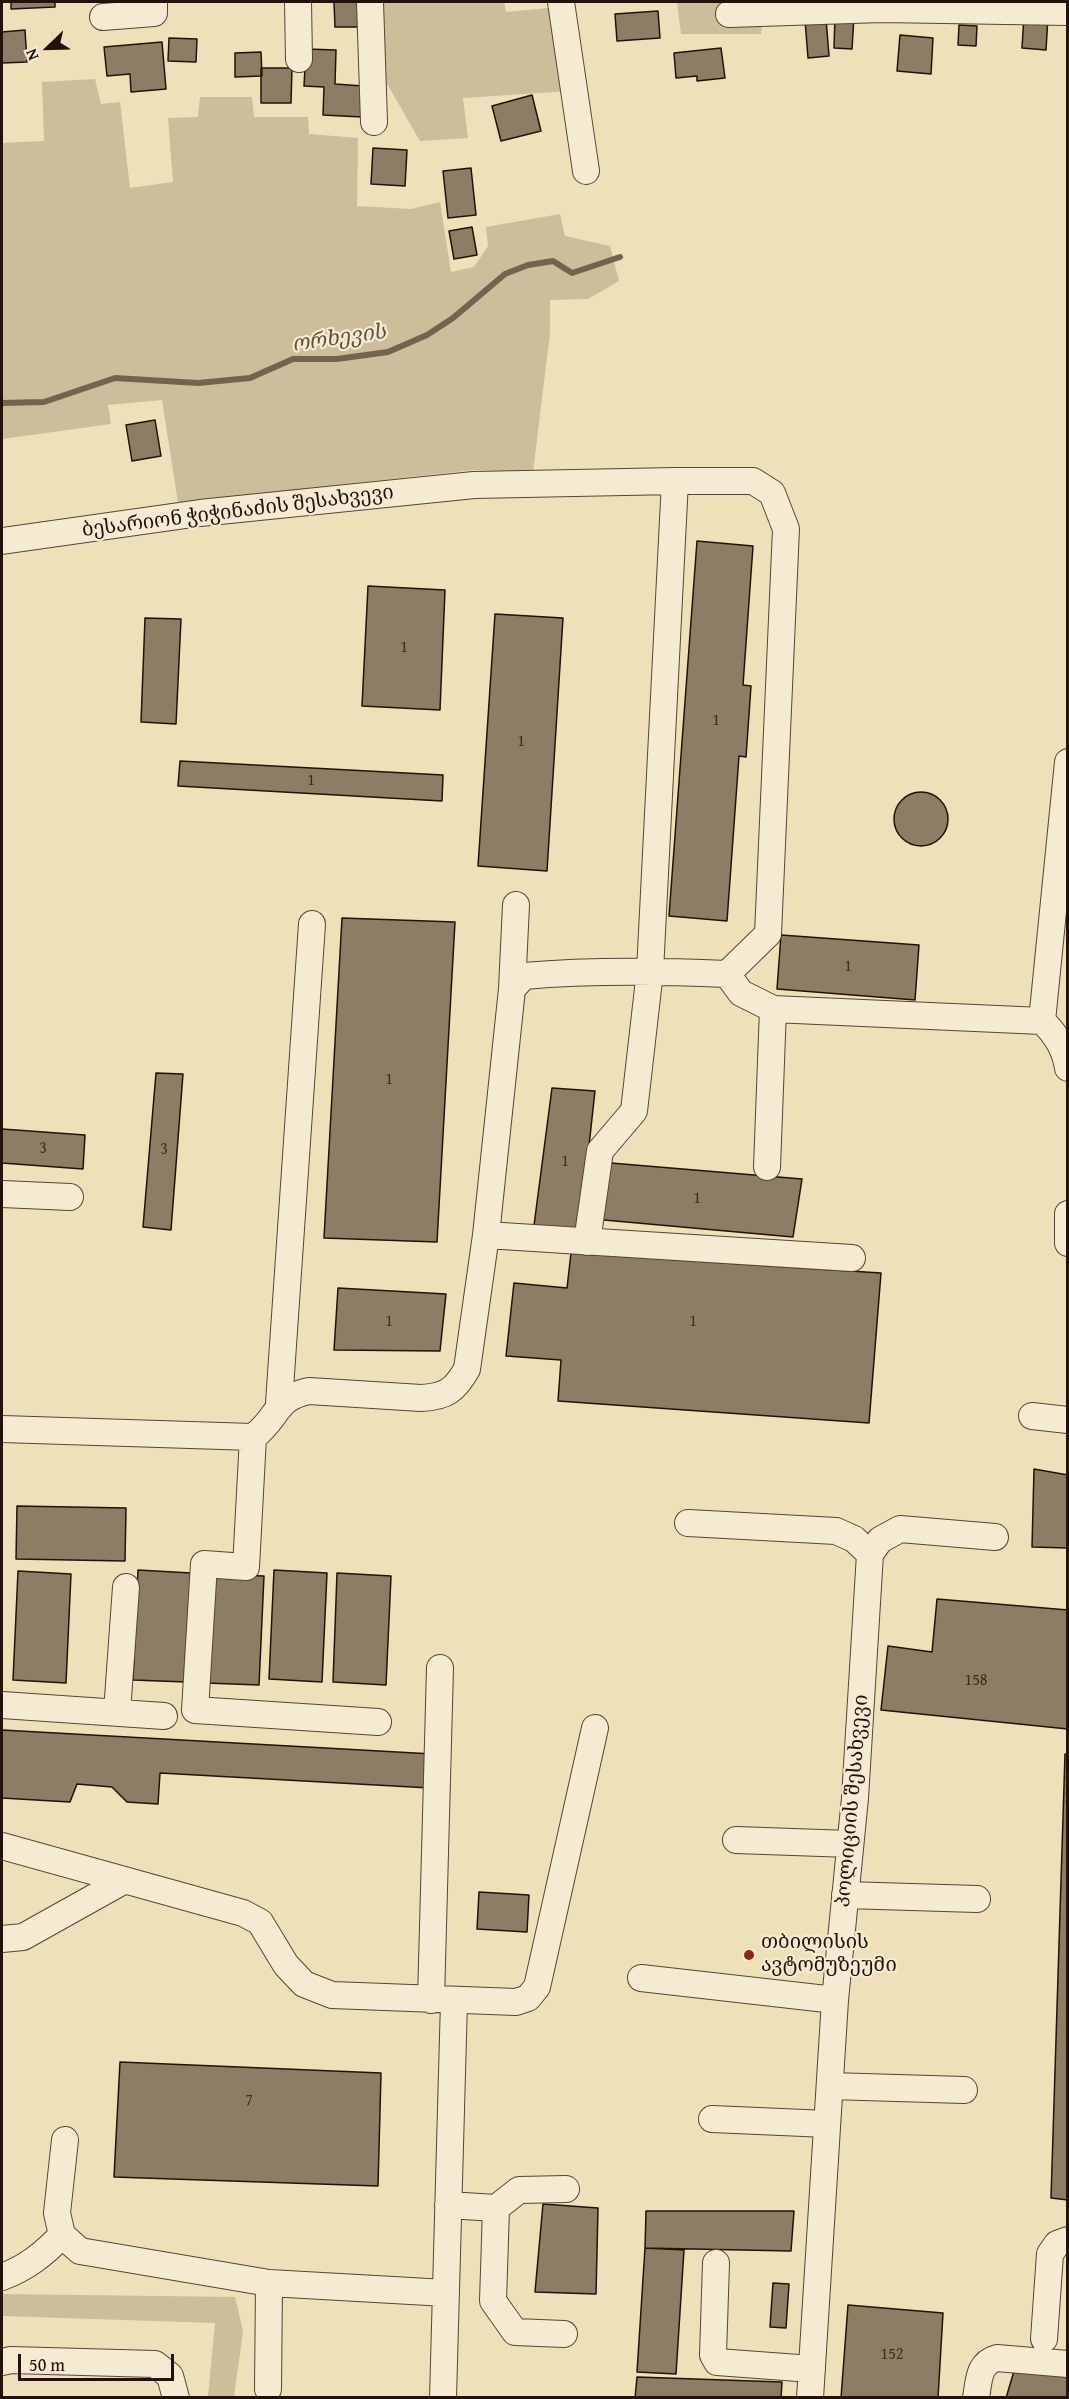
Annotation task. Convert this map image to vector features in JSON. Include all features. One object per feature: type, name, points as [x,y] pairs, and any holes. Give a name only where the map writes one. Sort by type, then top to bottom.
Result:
[{"type":"street","points":[[103,17],[154,13],[154,2]]},
{"type":"street","points":[[298,2],[299,58]]},
{"type":"street","points":[[370,2],[374,122]]},
{"type":"street","points":[[561,2],[586,171]]},
{"type":"street","points":[[729,14],[881,5],[1068,12]]},
{"type":"street","points":[[587,1242],[600,1151],[634,1111],[650,971],[675,481]]},
{"type":"street","name":"ბესარიონ ჭიჭინაძის შესახვევი","points":[[2,541],[200,513],[474,485],[753,481],[772,493],[786,529],[768,934],[727,974]]},
{"type":"street","points":[[1042,1021],[1068,762]]},
{"type":"street","points":[[279,1403],[293,1394],[309,1391],[421,1398],[440,1397],[456,1388],[467,1369],[486,1235],[512,989],[516,905]]},
{"type":"street","points":[[312,924],[279,1403],[276,1415],[253,1437],[246,1567],[204,1564],[195,1710],[378,1722]]},
{"type":"street","points":[[512,989],[524,976],[650,971],[727,974],[741,993],[773,1009],[1042,1021],[1057,1038],[1066,1054],[1068,1068]]},
{"type":"street","points":[[767,1167],[773,1009]]},
{"type":"street","points":[[2,1194],[70,1197]]},
{"type":"street","points":[[1068,1214],[1068,1243]]},
{"type":"street","points":[[486,1235],[852,1258]]},
{"type":"street","points":[[1032,1416],[1068,1420]]},
{"type":"street","points":[[2,1429],[253,1437]]},
{"type":"street","points":[[688,1523],[836,1532],[854,1539],[870,1554],[880,1540],[900,1529],[995,1537]]},
{"type":"street","name":"პოლიციის შესახვევი","points":[[810,2397],[835,2000],[855,1798],[870,1554]]},
{"type":"street","points":[[117,1713],[126,1587]]},
{"type":"street","points":[[440,1668],[442,2000],[448,2205],[443,2397]]},
{"type":"street","points":[[2,1705],[164,1716]]},
{"type":"street","points":[[2,1846],[243,1913],[260,1922],[286,1965],[304,1984],[332,1995],[516,2002],[528,1998],[537,1987],[595,1728]]},
{"type":"street","points":[[736,1840],[850,1845]]},
{"type":"street","points":[[2,1939],[23,1937],[125,1880]]},
{"type":"street","points":[[845,1895],[978,1899]]},
{"type":"street","points":[[641,1978],[835,2000]]},
{"type":"street","points":[[830,2086],[964,2090]]},
{"type":"street","points":[[712,2119],[827,2124]]},
{"type":"street","points":[[65,2140],[57,2213],[62,2235],[80,2251],[269,2283],[446,2293]]},
{"type":"street","points":[[448,2205],[496,2208],[519,2190],[566,2189]]},
{"type":"street","points":[[496,2208],[493,2301],[515,2331],[564,2334]]},
{"type":"street","points":[[2,2277],[21,2270],[62,2235]]},
{"type":"street","points":[[1044,2339],[1050,2254],[1057,2244],[1068,2240]]},
{"type":"street","points":[[716,2264],[713,2355],[717,2361],[812,2369]]},
{"type":"street","points":[[268,2389],[269,2283]]},
{"type":"street","points":[[976,2397],[982,2367],[989,2360],[997,2358],[1068,2364]]},
{"type":"street","points":[[2,2362],[11,2360],[155,2364],[170,2376],[176,2397]]},
{"type":"shaded area","points":[[380,2],[504,2],[506,12],[559,7],[571,91],[463,98],[468,138],[420,141],[386,82]]},
{"type":"shaded area","points":[[677,2],[810,2],[762,21],[761,34],[681,34]]},
{"type":"shaded area","points":[[95,79],[101,104],[120,102],[130,188],[173,182],[168,118],[198,117],[200,97],[252,97],[254,117],[308,117],[309,134],[358,138],[357,206],[411,209],[440,202],[451,272],[474,267],[488,246],[486,227],[560,214],[565,236],[610,246],[619,281],[588,299],[550,300],[550,333],[533,472],[473,470],[178,503],[162,400],[108,405],[111,424],[2,439],[2,143],[44,141],[42,82]]},
{"type":"shaded area","points":[[2,2294],[235,2297],[243,2331],[234,2397],[208,2397],[215,2323],[2,2316]]},
{"type":"building","points":[[11,2],[55,2],[55,7],[11,9]]},
{"type":"building","points":[[334,2],[358,2],[359,27],[335,27]]},
{"type":"building","points":[[658,11],[660,38],[617,41],[615,14]]},
{"type":"building","points":[[835,15],[854,16],[852,49],[834,48]]},
{"type":"building","points":[[1024,15],[1048,17],[1046,50],[1022,48]]},
{"type":"building","points":[[826,18],[829,56],[808,58],[805,20]]},
{"type":"building","points":[[959,25],[977,26],[976,46],[958,45]]},
{"type":"building","points":[[25,30],[27,62],[2,63],[2,32]]},
{"type":"building","points":[[900,35],[933,38],[931,74],[897,71]]},
{"type":"building","points":[[169,38],[197,39],[196,62],[168,61]]},
{"type":"building","points":[[162,42],[166,89],[131,92],[130,74],[107,76],[104,47]]},
{"type":"building","points":[[721,48],[725,78],[697,81],[697,76],[676,78],[674,53]]},
{"type":"building","points":[[306,49],[336,50],[335,84],[363,86],[362,117],[323,115],[324,87],[304,86]]},
{"type":"building","points":[[261,52],[262,76],[235,77],[235,53]]},
{"type":"building","points":[[261,68],[292,68],[291,103],[261,103]]},
{"type":"building","points":[[532,95],[541,131],[501,141],[492,106]]},
{"type":"building","points":[[373,148],[407,150],[405,186],[371,184]]},
{"type":"building","points":[[471,168],[476,215],[448,218],[443,171]]},
{"type":"building","points":[[472,227],[477,255],[454,259],[449,231]]},
{"type":"building","points":[[155,420],[161,456],[132,461],[126,425]]},
{"type":"building","points":[[697,541],[753,546],[743,685],[751,686],[746,757],[739,756],[727,921],[669,916]]},
{"type":"building","points":[[368,586],[445,590],[440,710],[362,706]]},
{"type":"building","points":[[495,614],[563,618],[547,871],[478,866]]},
{"type":"building","points":[[145,618],[181,619],[176,724],[141,722]]},
{"type":"building","points":[[180,761],[443,775],[442,801],[178,786]]},
{"type":"building","points":[[921,792],[931,794],[940,800],[946,809],[948,819],[946,829],[940,838],[931,844],[921,846],[911,844],[902,838],[896,829],[894,819],[896,809],[902,800],[911,794]]},
{"type":"building","points":[[342,918],[455,922],[437,1242],[324,1238]]},
{"type":"building","points":[[781,935],[919,945],[915,1000],[777,989]]},
{"type":"building","points":[[156,1073],[183,1074],[171,1230],[143,1227]]},
{"type":"building","points":[[552,1088],[595,1091],[579,1237],[533,1233]]},
{"type":"building","points":[[2,1129],[85,1135],[83,1169],[2,1163]]},
{"type":"building","points":[[599,1162],[802,1179],[793,1237],[593,1219]]},
{"type":"building","points":[[571,1253],[881,1273],[869,1423],[558,1401],[561,1360],[506,1356],[514,1283],[567,1288]]},
{"type":"building","points":[[338,1288],[446,1294],[440,1351],[334,1350]]},
{"type":"building","points":[[1034,1469],[1068,1475],[1068,1548],[1032,1547]]},
{"type":"building","points":[[17,1506],[126,1508],[125,1561],[16,1559]]},
{"type":"building","points":[[138,1570],[191,1573],[186,1682],[133,1680]]},
{"type":"building","points":[[274,1570],[327,1573],[322,1682],[269,1679]]},
{"type":"building","points":[[18,1571],[71,1574],[66,1683],[13,1680]]},
{"type":"building","points":[[337,1573],[391,1576],[386,1685],[333,1682]]},
{"type":"building","points":[[211,1574],[264,1576],[259,1685],[206,1683]]},
{"type":"building","points":[[937,1599],[1068,1610],[1068,1729],[881,1710],[888,1646],[932,1652]]},
{"type":"building","points":[[2,1730],[433,1754],[430,1788],[160,1773],[158,1804],[127,1802],[112,1787],[77,1784],[70,1802],[2,1798]]},
{"type":"building","points":[[1065,1754],[1068,1754],[1068,2200],[1051,2198]]},
{"type":"building","points":[[479,1892],[529,1895],[527,1932],[477,1929]]},
{"type":"building","points":[[120,2062],[381,2073],[378,2186],[114,2177]]},
{"type":"building","points":[[543,2204],[598,2208],[596,2294],[535,2292]]},
{"type":"building","points":[[646,2211],[794,2211],[791,2251],[645,2248]]},
{"type":"building","points":[[645,2248],[684,2250],[676,2374],[637,2372]]},
{"type":"building","points":[[773,2283],[789,2284],[786,2328],[770,2327]]},
{"type":"building","points":[[848,2305],[943,2313],[938,2398],[841,2398]]},
{"type":"building","points":[[1014,2371],[1068,2372],[1068,2398],[1006,2398]]},
{"type":"building","points":[[637,2377],[782,2382],[781,2398],[635,2398]]},
{"type":"waterway","name":"ორხევის","points":[[2,403],[44,402],[115,378],[198,383],[250,378],[293,359],[337,359],[388,352],[427,335],[453,318],[505,274],[528,265],[553,261],[572,273],[620,257]]},
{"type":"place","name":"თბილისის ავტომუზეუმი","points":[[749,1955]]}]
